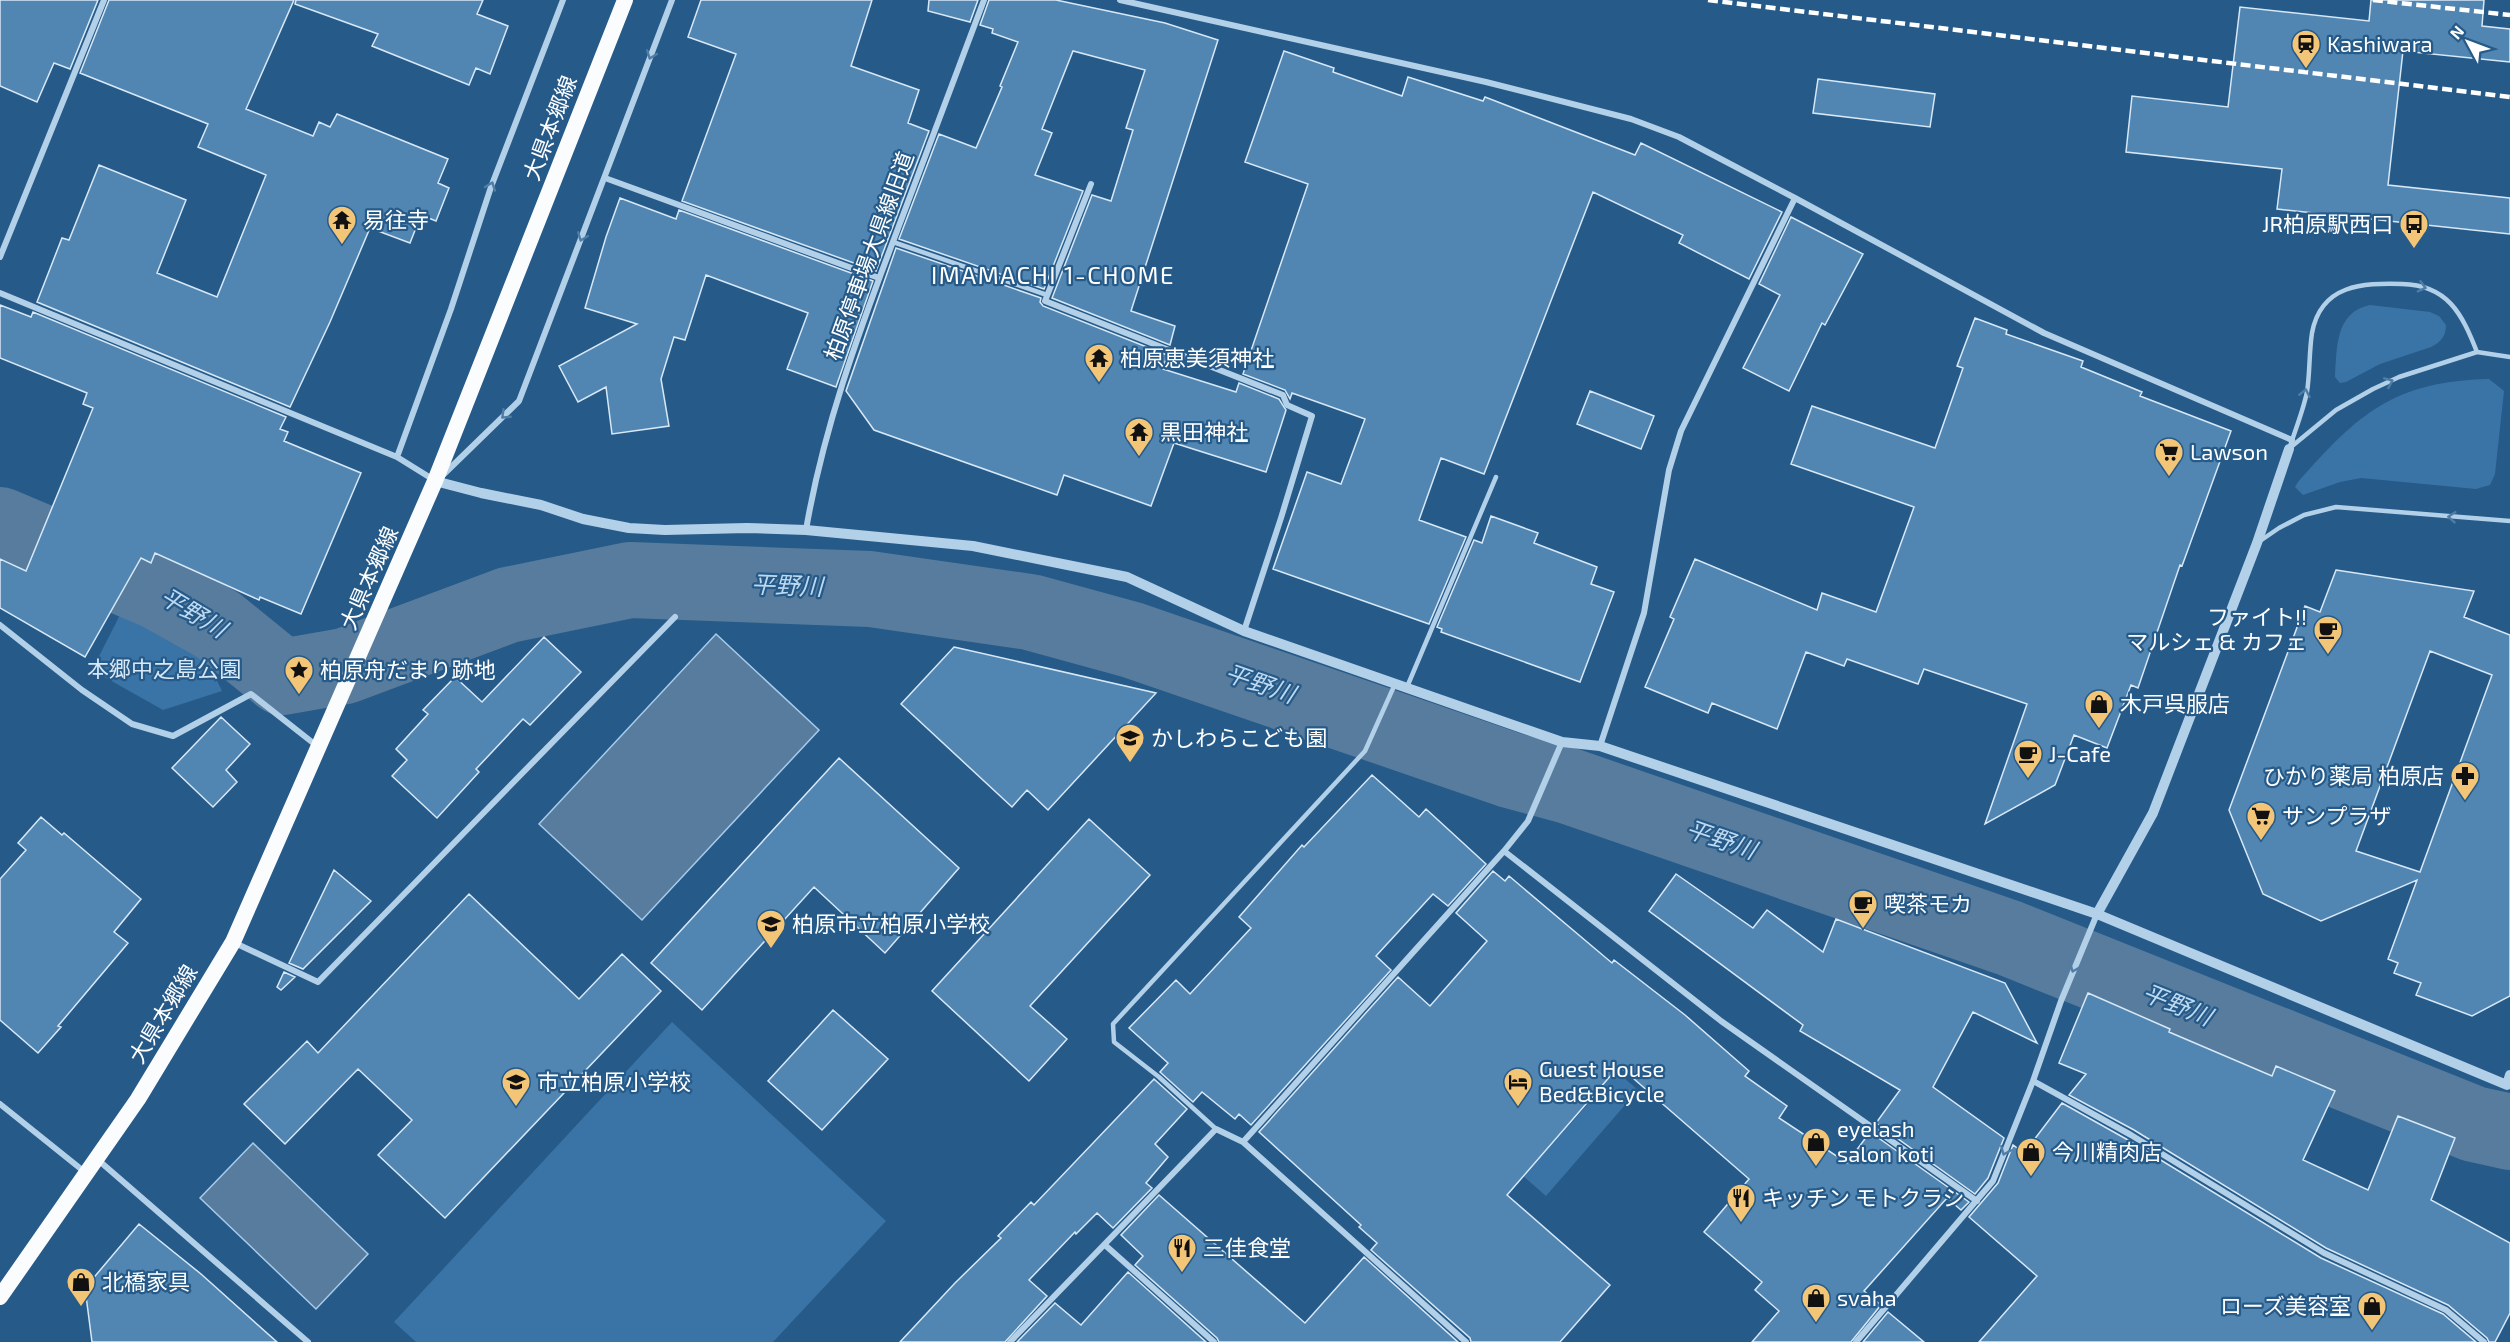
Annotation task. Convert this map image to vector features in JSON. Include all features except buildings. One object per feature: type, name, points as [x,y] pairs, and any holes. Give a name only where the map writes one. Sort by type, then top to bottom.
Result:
[{"type":"highway","name":"大県本郷線","points":[[0,1297],[138,1099],[233,942],[320,748],[435,481],[625,0]]},
{"type":"street","points":[[0,257],[104,0]]},
{"type":"street","points":[[398,457],[491,187],[563,0]]},
{"type":"street","points":[[435,481],[519,401],[672,0]]},
{"type":"street","name":"柏原停車場大県線旧道","points":[[806,530],[820,457],[846,371],[984,0]]},
{"type":"street","points":[[1120,0],[1486,82],[1631,119],[1678,137],[1796,198],[2044,333],[2290,444],[2257,543],[2152,813],[2097,914],[2061,1001],[2033,1081],[1993,1181],[1856,1342]]},
{"type":"street","points":[[605,178],[879,278]]},
{"type":"street","points":[[1090,184],[1045,301],[1283,395],[1287,405],[1312,416],[1244,631]]},
{"type":"street","points":[[1600,746],[1644,613],[1669,470],[1681,431],[1796,198]]},
{"type":"street","points":[[0,292],[398,457],[435,481],[481,493],[541,505],[584,519],[629,528],[665,531],[747,528],[806,530],[973,546],[1127,577],[1244,631],[1562,742],[1600,746],[2097,914],[2509,1082]]},
{"type":"street","points":[[233,942],[318,982],[675,617]]},
{"type":"street","points":[[0,625],[82,690],[132,724],[172,736],[251,694],[320,748]]},
{"type":"street","points":[[1243,1142],[1504,851],[1528,821],[1562,742]]},
{"type":"street","points":[[1504,851],[1721,1021],[1977,1201]]},
{"type":"street","points":[[2033,1081],[2131,1135],[2324,1253],[2446,1310],[2484,1342]]},
{"type":"street","points":[[0,1104],[87,1173]]},
{"type":"street","points":[[1010,1342],[1216,1129],[1243,1142],[1466,1342]]},
{"type":"street","points":[[97,1159],[308,1342]]},
{"type":"street","points":[[1105,1245],[1214,1342]]},
{"type":"lane","points":[[893,242],[1047,295]]},
{"type":"lane","points":[[2290,444],[2306,393],[2314,323],[2326,304],[2345,290],[2368,284],[2414,285],[2429,289],[2454,306],[2469,331],[2477,352]]},
{"type":"lane","points":[[2290,444],[2336,410],[2373,389],[2409,374],[2477,352],[2510,357]]},
{"type":"lane","points":[[1407,688],[1496,477]]},
{"type":"lane","points":[[2257,543],[2297,518],[2336,507],[2510,521]]},
{"type":"lane","points":[[1216,1129],[1159,1077],[1114,1042],[1113,1024],[1365,751],[1396,684]]},
{"type":"green space","points":[[2370,305],[2430,312],[2439,316],[2446,325],[2444,335],[2431,347],[2380,364],[2340,383],[2335,377],[2340,333],[2350,315]]},
{"type":"green space","points":[[2489,379],[2504,391],[2495,474],[2490,485],[2476,489],[2361,478],[2340,482],[2303,495],[2295,487],[2340,438],[2380,406],[2428,386]]},
{"type":"green space","name":"本郷中之島公園","points":[[125,605],[200,646],[222,691],[163,710],[92,670]]},
{"type":"green space","points":[[1550,1014],[1638,1090],[1546,1196],[1513,1167],[1530,1148],[1541,1157],[1602,1088],[1592,1079]]},
{"type":"green space","points":[[672,1022],[886,1221],[773,1342],[416,1342],[394,1322]]},
{"type":"shaded area","points":[[716,634],[819,730],[642,920],[539,824]]},
{"type":"shaded area","points":[[253,1143],[368,1254],[316,1309],[200,1198]]},
{"type":"waterway","name":"平野川","points":[[0,525],[159,592],[218,625],[282,677],[345,666],[508,605],[630,580],[870,589],[1030,612],[1132,640],[1510,770],[1569,786],[2009,938],[2474,1124],[2510,1132]]},
{"type":"railway","points":[[1708,0],[2510,97]]},
{"type":"railway","points":[[2373,0],[2510,15]]},
{"type":"place","name":"Kashiwara","points":[[2306,70]]},
{"type":"place","name":"易往寺","points":[[342,246]]},
{"type":"place","name":"JR柏原駅西口","points":[[2414,250]]},
{"type":"place","name":"柏原恵美須神社","points":[[1099,384]]},
{"type":"place","name":"黒田神社","points":[[1139,458]]},
{"type":"place","name":"Lawson","points":[[2169,478]]},
{"type":"place","name":"ファイト!! マルシェ & カフェ","points":[[2328,656]]},
{"type":"place","name":"柏原舟だまり跡地","points":[[299,696]]},
{"type":"place","name":"木戸呉服店","points":[[2099,730]]},
{"type":"place","name":"かしわらこども園","points":[[1130,764]]},
{"type":"place","name":"J-Cafe","points":[[2028,780]]},
{"type":"place","name":"ひかり薬局 柏原店","points":[[2465,802]]},
{"type":"place","name":"サンプラザ","points":[[2261,842]]},
{"type":"place","name":"喫茶モカ","points":[[1863,930]]},
{"type":"place","name":"柏原市立柏原小学校","points":[[771,950]]},
{"type":"place","name":"市立柏原小学校","points":[[516,1108]]},
{"type":"place","name":"Guest House Bed&Bicycle","points":[[1518,1108]]},
{"type":"place","name":"eyelash salon koti","points":[[1816,1168]]},
{"type":"place","name":"今川精肉店","points":[[2031,1178]]},
{"type":"place","name":"キッチン モトクラシ","points":[[1741,1224]]},
{"type":"place","name":"三佳食堂","points":[[1182,1274]]},
{"type":"place","name":"北橋家具","points":[[81,1308]]},
{"type":"place","name":"svaha","points":[[1816,1324]]},
{"type":"place","name":"ローズ美容室","points":[[2372,1332]]},
{"type":"district","name":"IMAMACHI 1-CHOME","points":[[1053,276]]}]
